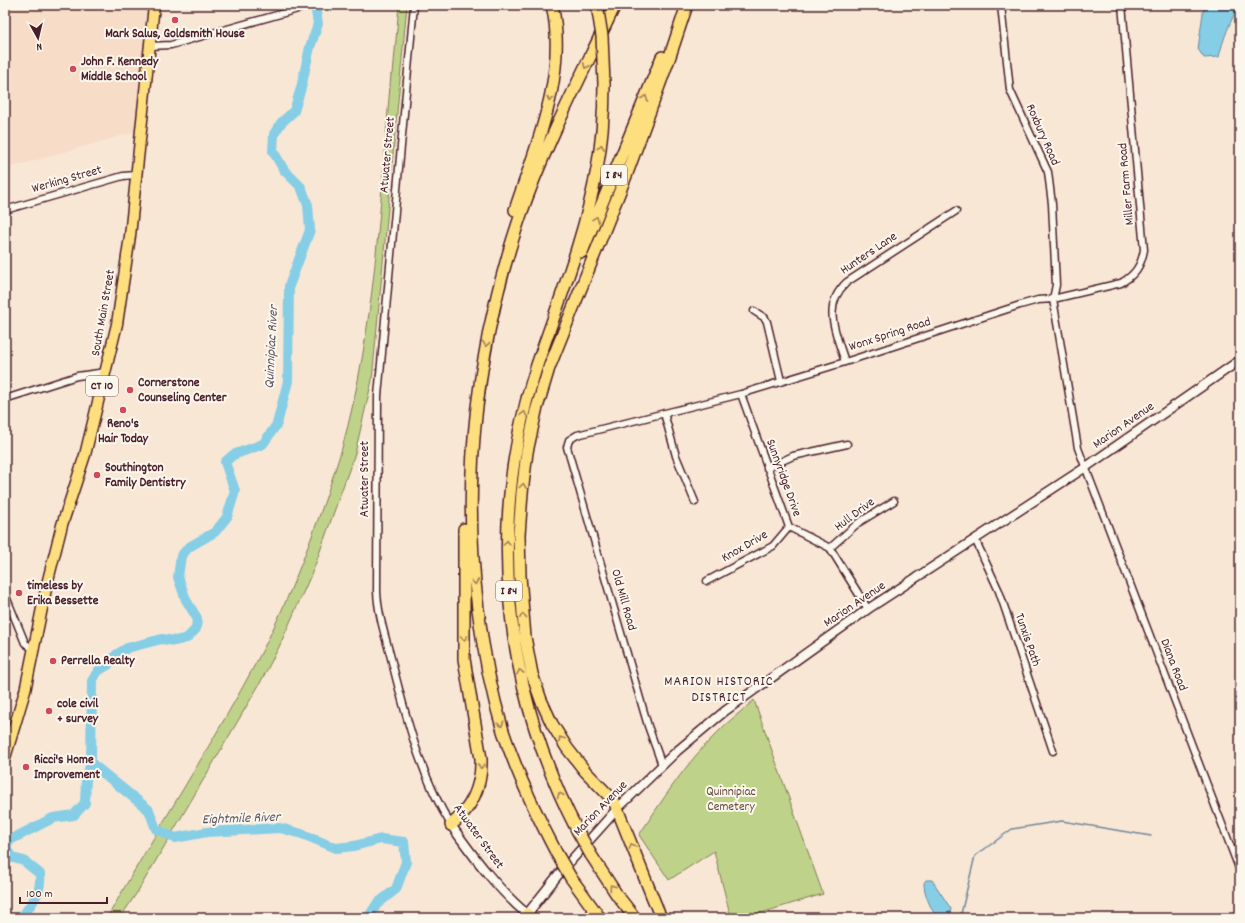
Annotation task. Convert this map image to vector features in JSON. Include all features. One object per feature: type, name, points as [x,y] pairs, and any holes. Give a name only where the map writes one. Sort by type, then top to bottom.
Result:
[{"type":"highway","name":"South Main Street","points":[[5,758],[25,691],[47,584],[60,532],[84,455],[117,324],[136,175],[154,5]]},
{"type":"highway","points":[[494,306],[503,247],[550,98],[556,54],[555,23],[552,5]]},
{"type":"highway","points":[[544,346],[579,240],[593,188],[602,135],[604,84],[602,36],[597,5]]},
{"type":"highway","name":"I 84","points":[[600,918],[571,878],[557,854],[527,793],[510,751],[497,708],[484,652],[475,589],[471,495],[474,432],[482,368],[494,306],[510,245],[544,156],[615,5]]},
{"type":"highway","name":"I 84","points":[[635,918],[617,895],[591,855],[562,801],[546,761],[526,702],[514,639],[508,576],[508,513],[516,449],[531,387],[544,346],[683,5]]},
{"type":"highway","points":[[662,918],[618,808],[611,797],[585,771],[567,748],[552,724],[536,686],[529,659],[523,616],[519,555],[520,514],[528,452],[536,411],[549,368],[626,176],[672,51],[686,5]]},
{"type":"highway","points":[[451,825],[463,814],[474,798],[482,770],[464,652],[465,487],[474,432]]},
{"type":"main road","name":"Marion Avenue","points":[[527,917],[558,875],[618,808],[662,765],[725,711],[868,609],[1086,467],[1240,360]]},
{"type":"main road","name":"Atwater Street","points":[[451,825],[470,852],[527,917]]},
{"type":"street","points":[[150,46],[171,44],[312,5]]},
{"type":"street","name":"Atwater Street","points":[[414,5],[378,396],[377,596],[381,619],[415,747],[432,789],[451,825]]},
{"type":"street","name":"Roxbury Road","points":[[1001,5],[1010,90],[1048,172],[1052,204],[1056,286],[1053,299]]},
{"type":"street","name":"Miller Farm Road","points":[[1053,299],[1121,283],[1134,274],[1142,260],[1144,250],[1122,5]]},
{"type":"street","name":"Werking Street","points":[[5,210],[123,176],[136,175]]},
{"type":"street","name":"Hunters Lane","points":[[845,362],[831,311],[838,289],[956,211]]},
{"type":"street","points":[[1053,299],[1078,448],[1086,467]]},
{"type":"street","name":"Wonx Spring Road","points":[[569,440],[577,435],[741,394],[845,362],[1020,304],[1038,300],[1053,299]]},
{"type":"street","points":[[754,311],[765,318],[767,322],[781,381]]},
{"type":"street","points":[[5,399],[77,376],[106,372]]},
{"type":"street","name":"Sunnyridge Drive","points":[[741,394],[789,526],[830,548],[868,609]]},
{"type":"street","points":[[664,413],[676,456],[696,502]]},
{"type":"street","name":"Old Mill Road","points":[[569,440],[567,447],[569,454],[648,726],[662,765]]},
{"type":"street","points":[[767,468],[793,456],[846,444]]},
{"type":"street","name":"Diana Road","points":[[1086,467],[1240,871]]},
{"type":"street","name":"Hull Drive","points":[[830,548],[858,523],[894,501]]},
{"type":"street","name":"Knox Drive","points":[[707,581],[773,546],[789,526]]},
{"type":"street","name":"Tunxis Path","points":[[975,539],[999,591],[1053,751]]},
{"type":"street","points":[[5,594],[25,643],[34,650]]},
{"type":"shaded area","name":"John F. Kennedy Middle School","points":[[5,5],[147,5],[135,132],[5,169]]},
{"type":"green space","points":[[399,5],[407,5],[372,380],[355,453],[314,568],[279,647],[259,685],[138,891],[120,918],[107,918],[240,692],[268,640],[303,561],[338,461],[353,402],[370,309],[380,215],[391,74],[393,74]]},
{"type":"green space","name":"Quinnipiac Cemetery","points":[[754,700],[823,894],[745,918],[731,918],[714,851],[669,880],[639,835],[674,783],[704,746],[729,721]]},
{"type":"water","points":[[1204,5],[1239,5],[1227,31],[1219,57],[1204,58],[1198,49]]},
{"type":"water","points":[[926,880],[932,880],[951,909],[950,913],[944,918],[938,918],[931,907],[924,887]]},
{"type":"waterway","name":"Quinnipiac River","points":[[21,918],[38,892],[40,874],[24,861],[13,858],[5,848],[10,840],[53,818],[74,815],[85,803],[86,779],[91,763],[92,681],[98,671],[108,665],[116,655],[127,648],[162,639],[175,641],[187,638],[196,629],[197,618],[186,600],[178,577],[181,556],[189,547],[215,532],[227,517],[235,491],[225,462],[233,455],[263,444],[277,424],[288,381],[289,286],[310,230],[308,205],[301,187],[284,170],[273,151],[274,134],[281,123],[294,111],[301,88],[310,47],[318,24],[315,5]]},
{"type":"waterway","name":"Eightmile River","points":[[91,763],[149,810],[156,829],[175,838],[207,832],[280,828],[302,834],[336,848],[354,846],[381,839],[404,842],[406,862],[396,889],[377,904],[368,918]]},
{"type":"waterway","points":[[960,918],[975,856],[1012,829],[1062,821],[1151,836]]},
{"type":"place","name":"Mark Salus, Goldsmith House","points":[[175,20]]},
{"type":"place","name":"John F. Kennedy Middle School","points":[[73,69]]},
{"type":"place","name":"Cornerstone Counseling Center","points":[[130,390]]},
{"type":"place","name":"Reno's Hair Today","points":[[123,410]]},
{"type":"place","name":"Southington Family Dentistry","points":[[97,475]]},
{"type":"place","name":"timeless by Erika Bessette","points":[[19,593]]},
{"type":"place","name":"Perrella Realty","points":[[53,661]]},
{"type":"place","name":"cole civil + survey","points":[[49,711]]},
{"type":"place","name":"Ricci's Home Improvement","points":[[26,767]]},
{"type":"district","name":"MARION HISTORIC DISTRICT","points":[[719,690]]}]
